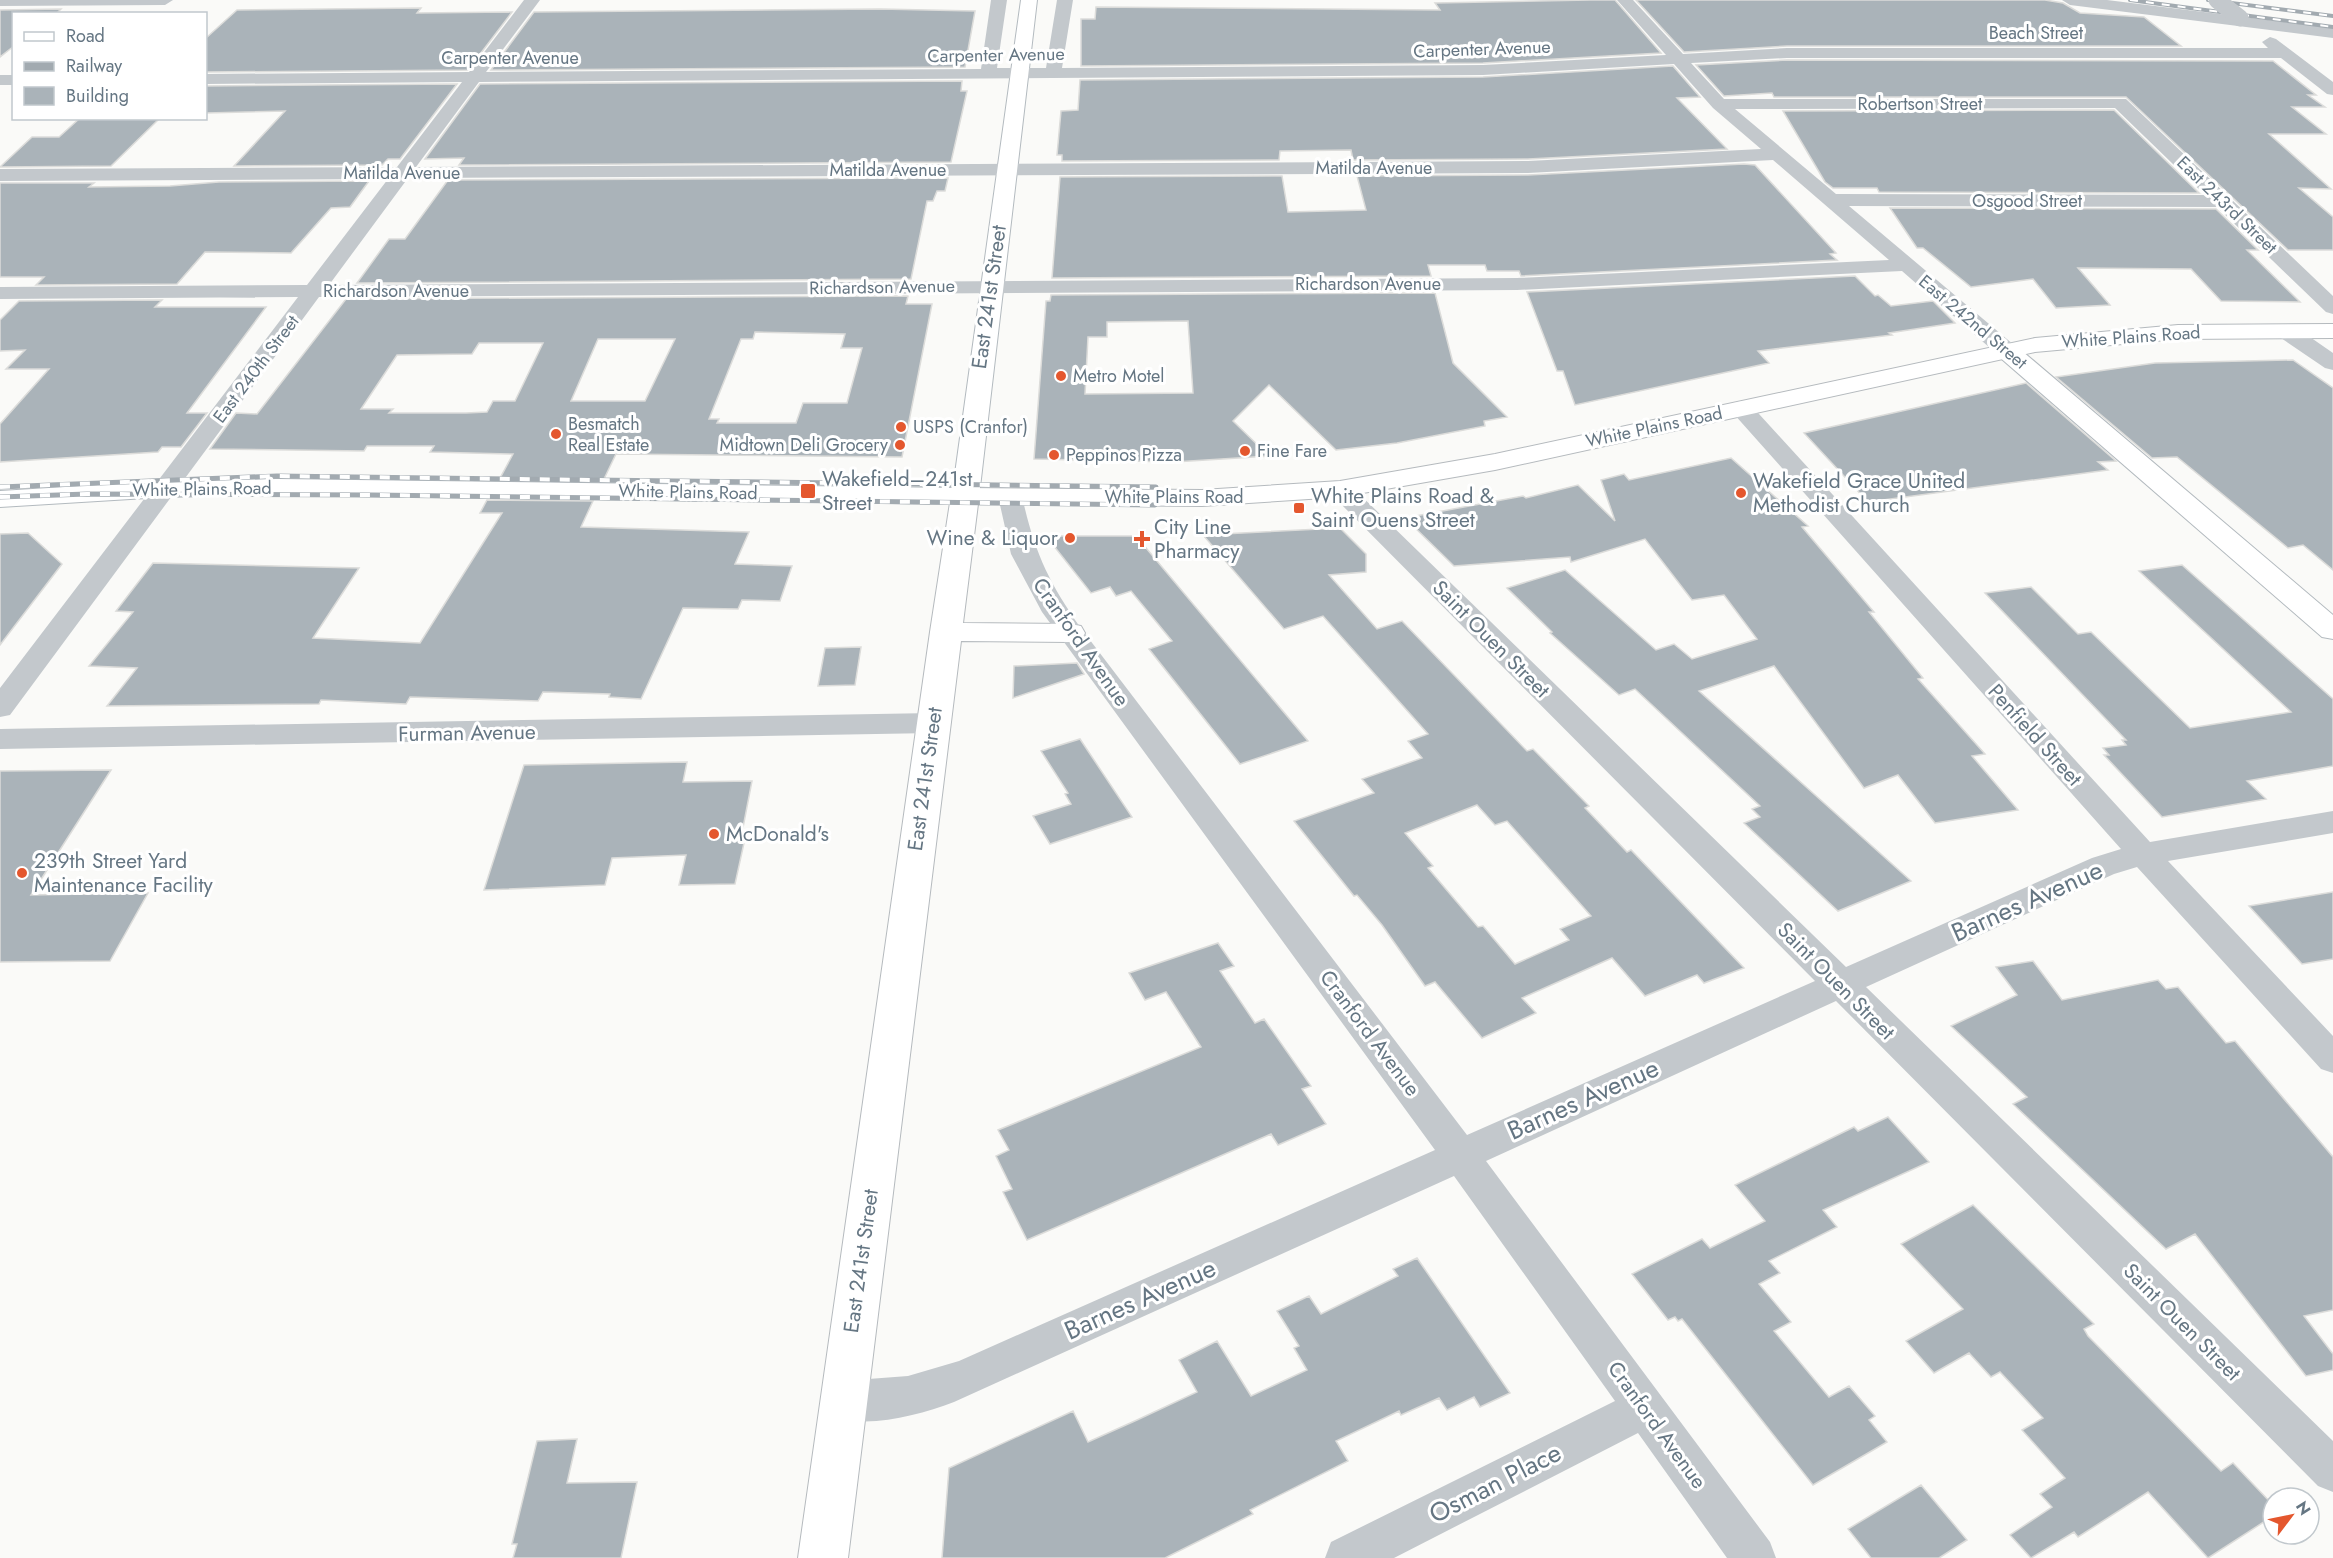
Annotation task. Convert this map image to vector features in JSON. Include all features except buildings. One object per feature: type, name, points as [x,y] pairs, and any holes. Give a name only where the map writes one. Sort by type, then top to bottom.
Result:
[{"type":"main road","name":"East 241st Street","points":[[823,1558],[1029,4]]},
{"type":"main road","name":"White Plains Road","points":[[0,499],[163,489],[324,487],[1202,498],[1340,489],[1496,462],[2006,350],[2063,341],[2146,334],[2333,331]]},
{"type":"main road","name":"East 242nd Street","points":[[2006,350],[2333,630]]},
{"type":"main road","points":[[945,632],[1070,633]]},
{"type":"street","points":[[0,1],[165,0]]},
{"type":"street","name":"East 240th Street","points":[[0,708],[532,0]]},
{"type":"street","points":[[988,74],[999,0]]},
{"type":"street","points":[[1053,74],[1065,0]]},
{"type":"street","name":"East 242nd Street","points":[[1625,0],[1719,104],[2006,350]]},
{"type":"street","points":[[2070,0],[2242,19],[2333,33]]},
{"type":"street","points":[[2217,0],[2333,90]]},
{"type":"street","name":"Carpenter Avenue","points":[[207,79],[1483,70],[1787,53]]},
{"type":"street","name":"Beach Street","points":[[1787,53],[2284,53]]},
{"type":"street","name":"Robertson Street","points":[[1719,104],[2120,103]]},
{"type":"street","name":"East 243rd Street","points":[[2120,103],[2333,308]]},
{"type":"street","name":"Matilda Avenue","points":[[0,175],[1528,167],[1775,154]]},
{"type":"street","name":"Osgood Street","points":[[1830,200],[2224,201]]},
{"type":"street","name":"Richardson Avenue","points":[[0,293],[1516,284],[1907,265]]},
{"type":"street","points":[[2286,331],[2333,363]]},
{"type":"street","name":"Penfield Street","points":[[1741,408],[2143,854],[2333,1059]]},
{"type":"street","name":"Saint Ouen Street","points":[[1340,489],[2333,1471]]},
{"type":"street","name":"Cranford Avenue","points":[[1010,496],[1020,543],[1027,561],[1044,595],[1070,633],[1460,1154],[1754,1558]]},
{"type":"street","name":"Furman Avenue","points":[[0,739],[933,723]]},
{"type":"street","name":"Barnes Avenue","points":[[842,1401],[898,1400],[921,1395],[963,1379],[2103,866],[2143,854],[2333,822]]},
{"type":"street","name":"Osman Place","points":[[1347,1558],[1644,1408]]},
{"type":"railway","points":[[2130,0],[2333,27]]},
{"type":"railway","points":[[2208,0],[2333,16]]},
{"type":"railway","points":[[0,487],[277,476],[1156,487]]},
{"type":"railway","points":[[0,497],[87,494],[373,495],[1155,505]]},
{"type":"place","name":"Metro Motel","points":[[1061,376]]},
{"type":"place","name":"USPS (Cranfor)","points":[[901,427]]},
{"type":"place","name":"Besmatch Real Estate","points":[[556,434]]},
{"type":"place","name":"Midtown Deli Grocery","points":[[900,445]]},
{"type":"place","name":"Fine Fare","points":[[1245,451]]},
{"type":"place","name":"Peppinos Pizza","points":[[1054,455]]},
{"type":"place","name":"Wakefield–241st Street","points":[[808,491]]},
{"type":"place","name":"Wakefield Grace United Methodist Church","points":[[1741,493]]},
{"type":"place","name":"White Plains Road & Saint Ouens Street","points":[[1299,508]]},
{"type":"place","name":"Wine & Liquor","points":[[1070,538]]},
{"type":"place","name":"City Line Pharmacy","points":[[1142,539]]},
{"type":"place","name":"McDonald's","points":[[714,834]]},
{"type":"place","name":"239th Street Yard Maintenance Facility","points":[[22,873]]}]
